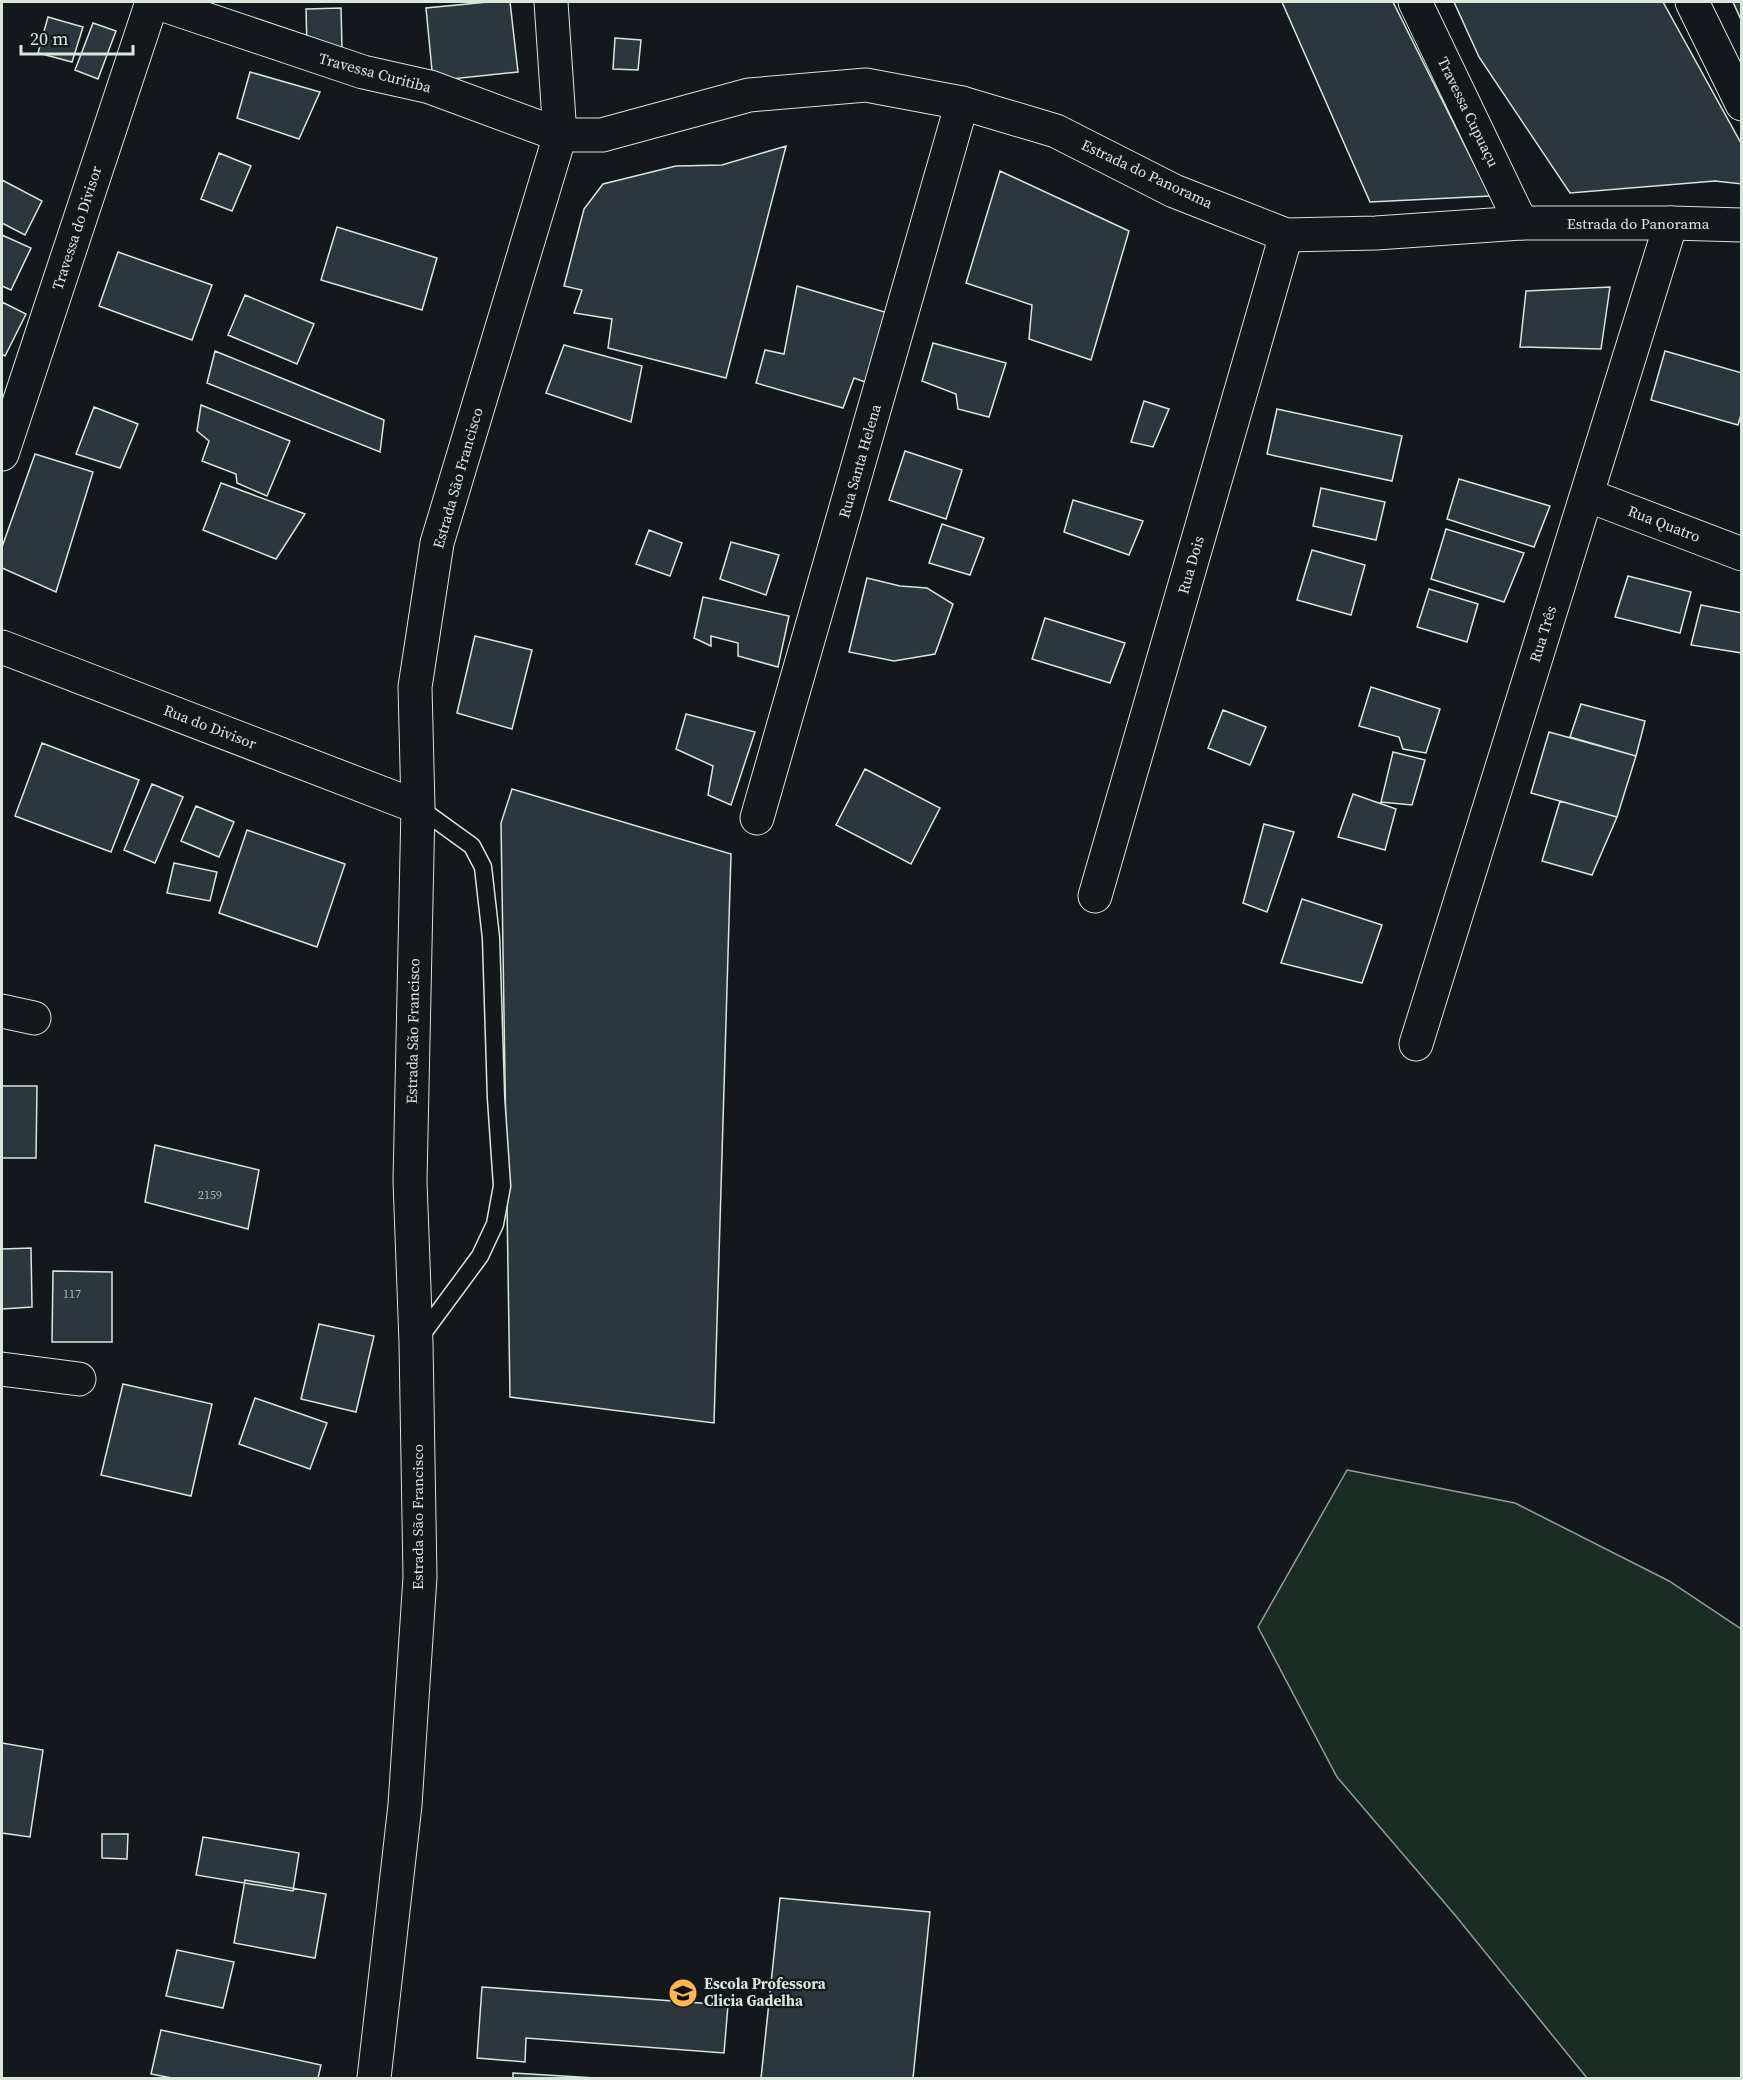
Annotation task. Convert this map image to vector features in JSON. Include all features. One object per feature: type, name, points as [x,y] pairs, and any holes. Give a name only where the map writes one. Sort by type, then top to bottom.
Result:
[{"type":"street","name":"Travessa Curitiba","points":[[153,2],[363,72],[430,87],[560,135]]},
{"type":"street","name":"Travessa do Divisor","points":[[2,454],[153,2]]},
{"type":"street","name":"Estrada São Francisco","points":[[374,2079],[405,1805],[420,1577],[416,1343],[410,1181],[418,807],[415,687],[437,543],[560,135],[551,2]]},
{"type":"street","name":"Travessa Cupuaçu","points":[[1415,2],[1521,223]]},
{"type":"street","points":[[1692,2],[1742,104]]},
{"type":"street","name":"Estrada do Panorama","points":[[560,135],[602,135],[749,95],[866,85],[962,103],[1056,130],[1174,191],[1286,235],[1376,233],[1521,223],[1742,225]]},
{"type":"street","name":"Rua Santa Helena","points":[[757,818],[962,103]]},
{"type":"street","name":"Rua Três","points":[[1416,1044],[1671,223]]},
{"type":"street","name":"Rua Dois","points":[[1095,896],[1286,235]]},
{"type":"street","name":"Rua Quatro","points":[[1587,495],[1742,554]]},
{"type":"street","name":"Rua do Divisor","points":[[2,647],[418,807]]},
{"type":"street","points":[[2,1011],[34,1018]]},
{"type":"street","points":[[2,1370],[79,1379]]},
{"type":"lane","points":[[416,1343],[480,1256],[495,1224],[502,1186],[496,1098],[492,938],[483,867],[472,846],[418,807]]},
{"type":"green space","points":[[1347,1470],[1515,1503],[1669,1581],[1741,1629],[1741,2078],[1587,2078],[1455,1915],[1337,1777],[1258,1627]]},
{"type":"building","points":[[510,2],[518,72],[433,81],[426,8]]},
{"type":"building","points":[[1282,2],[1393,2],[1490,196],[1370,202]]},
{"type":"building","points":[[1454,2],[1663,2],[1742,145],[1742,184],[1715,181],[1570,193],[1479,57]]},
{"type":"building","points":[[1733,2],[1742,2],[1742,22]]},
{"type":"building","points":[[341,8],[342,48],[307,48],[306,9]]},
{"type":"building","points":[[48,17],[83,27],[72,62],[38,53]]},
{"type":"building","points":[[93,23],[116,31],[98,79],[75,70]]},
{"type":"building","points":[[615,38],[641,40],[638,70],[613,69]]},
{"type":"building","points":[[250,72],[320,92],[299,139],[237,118]]},
{"type":"building","points":[[786,146],[726,378],[608,348],[612,319],[574,313],[582,290],[564,286],[584,209],[603,184],[676,166],[722,165]]},
{"type":"building","points":[[219,153],[251,166],[232,211],[201,199]]},
{"type":"building","points":[[1000,171],[1129,231],[1091,360],[1029,339],[1032,305],[966,283]]},
{"type":"building","points":[[2,180],[42,201],[25,235],[2,223]]},
{"type":"building","points":[[337,227],[437,258],[422,310],[321,280]]},
{"type":"building","points":[[2,235],[31,248],[11,290],[2,286]]},
{"type":"building","points":[[118,252],[212,285],[192,340],[99,306]]},
{"type":"building","points":[[797,286],[898,316],[876,386],[854,378],[843,408],[756,383],[765,350],[784,354]]},
{"type":"building","points":[[1610,287],[1601,349],[1520,347],[1526,291]]},
{"type":"building","points":[[245,295],[314,324],[297,364],[228,335]]},
{"type":"building","points":[[2,302],[26,314],[5,356],[2,354]]},
{"type":"building","points":[[933,343],[1006,363],[989,417],[958,409],[956,394],[922,381]]},
{"type":"building","points":[[564,345],[642,366],[631,422],[546,393]]},
{"type":"building","points":[[215,351],[384,420],[380,452],[207,383]]},
{"type":"building","points":[[1665,351],[1742,373],[1742,411],[1738,425],[1651,400]]},
{"type":"building","points":[[1144,401],[1169,409],[1153,447],[1131,442]]},
{"type":"building","points":[[201,405],[290,441],[267,496],[237,483],[236,474],[202,461],[209,441],[197,431]]},
{"type":"building","points":[[94,407],[138,424],[120,468],[76,454]]},
{"type":"building","points":[[1277,409],[1402,436],[1392,481],[1267,454]]},
{"type":"building","points":[[905,451],[962,470],[946,519],[889,500]]},
{"type":"building","points":[[35,454],[93,472],[56,592],[2,568],[2,547]]},
{"type":"building","points":[[1459,479],[1550,506],[1534,547],[1447,519]]},
{"type":"building","points":[[221,483],[305,514],[276,559],[203,530]]},
{"type":"building","points":[[1321,488],[1385,502],[1376,540],[1313,526]]},
{"type":"building","points":[[1073,500],[1143,521],[1129,555],[1064,532]]},
{"type":"building","points":[[942,524],[984,538],[970,575],[929,563]]},
{"type":"building","points":[[1446,529],[1524,553],[1504,602],[1431,579]]},
{"type":"building","points":[[649,530],[682,543],[670,576],[636,564]]},
{"type":"building","points":[[731,542],[779,555],[766,595],[720,579]]},
{"type":"building","points":[[1312,550],[1365,565],[1351,615],[1297,600]]},
{"type":"building","points":[[1628,576],[1691,592],[1680,633],[1615,617]]},
{"type":"building","points":[[867,578],[900,586],[927,588],[953,604],[935,654],[894,661],[849,652]]},
{"type":"building","points":[[1429,589],[1478,604],[1467,642],[1417,627]]},
{"type":"building","points":[[703,597],[789,616],[778,667],[738,656],[738,643],[711,636],[711,646],[694,638]]},
{"type":"building","points":[[1701,605],[1742,613],[1742,653],[1691,645]]},
{"type":"building","points":[[1045,618],[1125,643],[1110,683],[1032,659]]},
{"type":"building","points":[[475,636],[532,650],[512,729],[457,713]]},
{"type":"building","points":[[1371,687],[1440,709],[1426,753],[1403,749],[1399,737],[1359,726]]},
{"type":"building","points":[[1581,704],[1645,721],[1636,756],[1570,737]]},
{"type":"building","points":[[1223,710],[1266,727],[1250,765],[1208,748]]},
{"type":"building","points":[[686,714],[755,732],[731,805],[708,795],[713,766],[676,749]]},
{"type":"building","points":[[1549,732],[1636,756],[1617,817],[1531,793]]},
{"type":"building","points":[[42,743],[139,780],[111,852],[15,816]]},
{"type":"building","points":[[1393,752],[1425,760],[1412,805],[1381,802]]},
{"type":"building","points":[[865,769],[940,808],[911,864],[836,825]]},
{"type":"building","points":[[152,784],[183,797],[155,863],[124,850]]},
{"type":"building","points":[[512,789],[731,854],[714,1423],[510,1397],[501,823]]},
{"type":"building","points":[[1353,794],[1396,809],[1385,850],[1338,837]]},
{"type":"building","points":[[1560,801],[1617,817],[1592,875],[1542,861]]},
{"type":"building","points":[[196,806],[234,822],[219,857],[181,841]]},
{"type":"building","points":[[1264,824],[1294,832],[1267,912],[1243,903]]},
{"type":"building","points":[[247,830],[345,864],[317,947],[219,913]]},
{"type":"building","points":[[174,863],[217,872],[210,901],[167,893]]},
{"type":"building","points":[[1302,899],[1382,925],[1362,983],[1281,963]]},
{"type":"building","points":[[2,1086],[37,1086],[36,1158],[2,1158]]},
{"type":"building","points":[[155,1145],[259,1170],[248,1229],[145,1202]]},
{"type":"building","points":[[31,1248],[32,1307],[2,1309],[2,1249]]},
{"type":"building","points":[[53,1271],[112,1272],[112,1342],[52,1342]]},
{"type":"building","points":[[319,1324],[374,1336],[356,1412],[301,1399]]},
{"type":"building","points":[[123,1384],[212,1404],[191,1496],[101,1475]]},
{"type":"building","points":[[255,1398],[327,1423],[310,1469],[239,1444]]},
{"type":"building","points":[[2,1743],[43,1750],[30,1837],[2,1833]]},
{"type":"building","points":[[102,1834],[128,1834],[127,1859],[102,1858]]},
{"type":"building","points":[[203,1837],[299,1853],[293,1891],[196,1875]]},
{"type":"building","points":[[245,1880],[326,1894],[315,1958],[234,1943]]},
{"type":"building","points":[[780,1898],[930,1912],[913,2078],[761,2078]]},
{"type":"building","points":[[177,1950],[234,1962],[223,2008],[166,1996]]},
{"type":"building","points":[[482,1987],[728,2005],[724,2053],[526,2038],[525,2062],[477,2058]]},
{"type":"building","points":[[161,2030],[321,2065],[318,2078],[172,2078],[151,2074]]},
{"type":"building","points":[[513,2073],[596,2078],[513,2078]]},
{"type":"place","name":"Escola Professora Clicia Gadelha","points":[[683,1993]]}]
